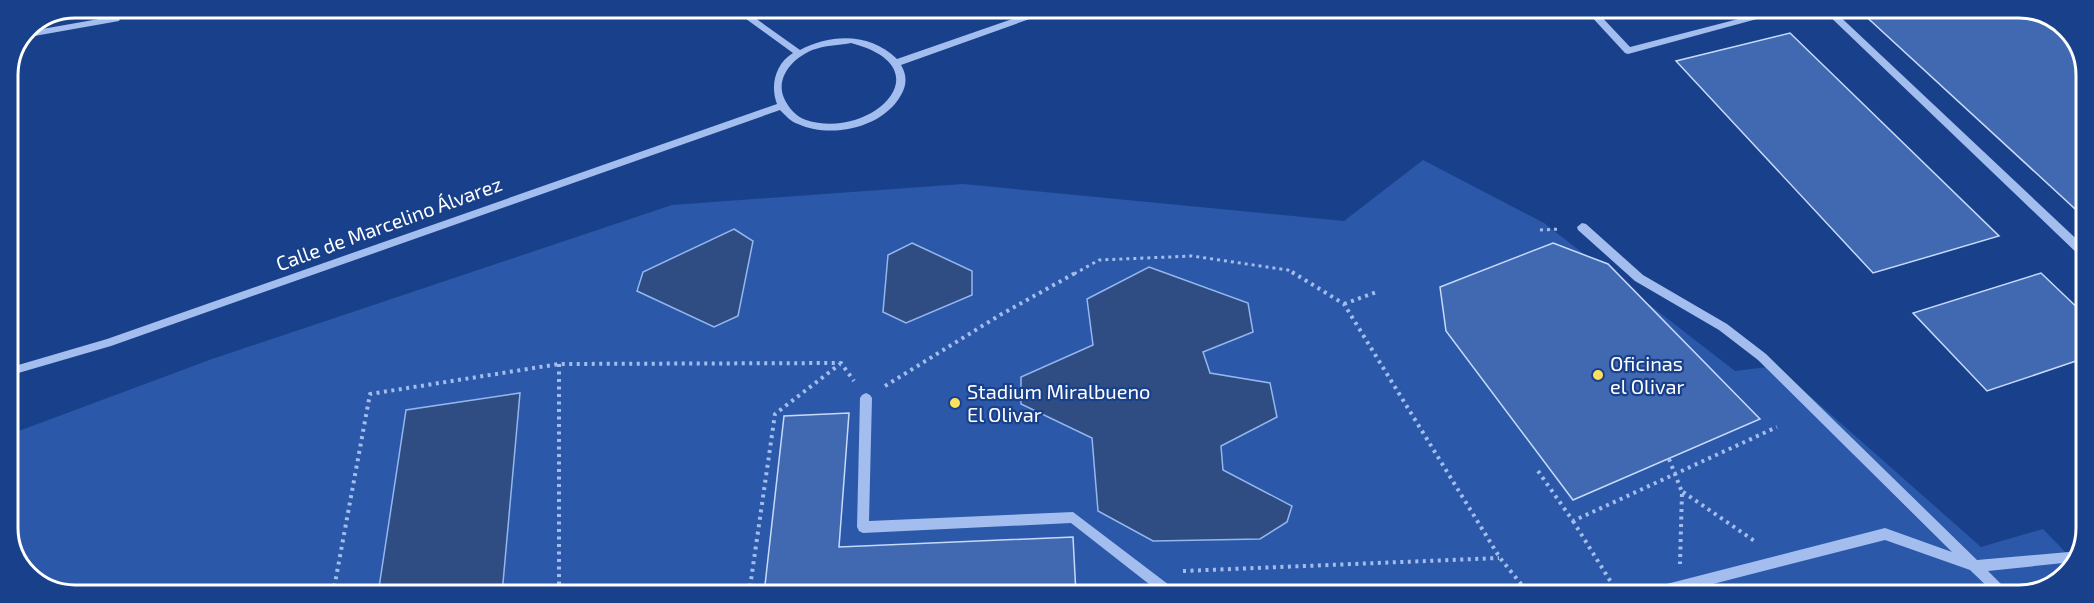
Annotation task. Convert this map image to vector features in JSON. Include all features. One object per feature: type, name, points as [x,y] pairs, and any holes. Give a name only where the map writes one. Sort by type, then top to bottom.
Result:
[{"type":"street","points":[[749,18],[799,53]]},
{"type":"street","points":[[896,63],[1024,18]]},
{"type":"street","points":[[1598,18],[1628,51],[1755,18]]},
{"type":"street","points":[[1836,18],[2076,246]]},
{"type":"street","points":[[39,32],[116,19]]},
{"type":"street","points":[[851,40],[883,50],[896,63],[900,73],[900,86],[894,100],[881,112],[865,121],[845,126],[825,127],[798,120],[781,106],[775,92],[777,78],[785,64],[799,53],[816,45],[851,40]]},
{"type":"street","name":"Calle de Marcelino Álvarez","points":[[18,369],[107,343],[781,106]]},
{"type":"street","points":[[1582,227],[1639,278],[1723,327],[1762,357],[1993,585]]},
{"type":"street","points":[[866,398],[863,527],[1073,518],[1161,585]]},
{"type":"street","points":[[1683,585],[1885,534],[1975,566],[2068,557]]},
{"type":"path","points":[[841,363],[866,398],[1000,315],[1099,260],[1192,256],[1288,270],[1344,304],[1500,558],[1522,585]]},
{"type":"path","points":[[1344,304],[1379,291]]},
{"type":"path","points":[[335,585],[370,394],[559,364],[841,363]]},
{"type":"path","points":[[750,585],[776,414],[841,363]]},
{"type":"path","points":[[558,585],[559,364]]},
{"type":"path","points":[[1573,522],[1777,428]]},
{"type":"path","points":[[1669,459],[1682,492],[1679,585]]},
{"type":"path","points":[[1538,471],[1613,585]]},
{"type":"path","points":[[1682,492],[1780,559]]},
{"type":"path","points":[[1146,573],[1500,558]]},
{"type":"shaded area","name":"Stadium Miralbueno El Olivar","points":[[1423,160],[1544,223],[1735,371],[1776,366],[1981,547],[2043,529],[2069,556],[2054,573],[2044,579],[2019,585],[67,585],[37,571],[22,550],[19,539],[18,431],[212,359],[672,205],[963,184],[1344,221]]},
{"type":"shaded area","points":[[734,229],[753,241],[738,316],[714,327],[637,291],[643,272]]},
{"type":"shaded area","points":[[912,243],[972,271],[972,295],[906,323],[883,312],[888,255]]},
{"type":"shaded area","points":[[1149,267],[1248,303],[1253,332],[1203,352],[1210,373],[1270,383],[1277,417],[1221,446],[1223,470],[1292,506],[1287,522],[1260,539],[1153,541],[1098,511],[1092,438],[1021,404],[1021,377],[1093,345],[1087,299]]},
{"type":"shaded area","points":[[520,393],[503,585],[379,585],[406,410]]},
{"type":"building","points":[[1868,18],[2027,18],[2044,24],[2059,35],[2072,53],[2076,71],[2076,210]]},
{"type":"building","points":[[1790,33],[1999,236],[1873,273],[1676,61]]},
{"type":"building","name":"Oficinas el Olivar","points":[[1553,243],[1608,264],[1760,419],[1573,500],[1446,331],[1440,287]]},
{"type":"building","points":[[2041,273],[2076,306],[2076,361],[1987,391],[1913,313]]},
{"type":"building","points":[[849,413],[839,547],[1073,537],[1076,585],[765,585],[784,416]]},
{"type":"place","name":"Oficinas el Olivar","points":[[1598,375]]},
{"type":"place","name":"Stadium Miralbueno El Olivar","points":[[955,403]]}]
